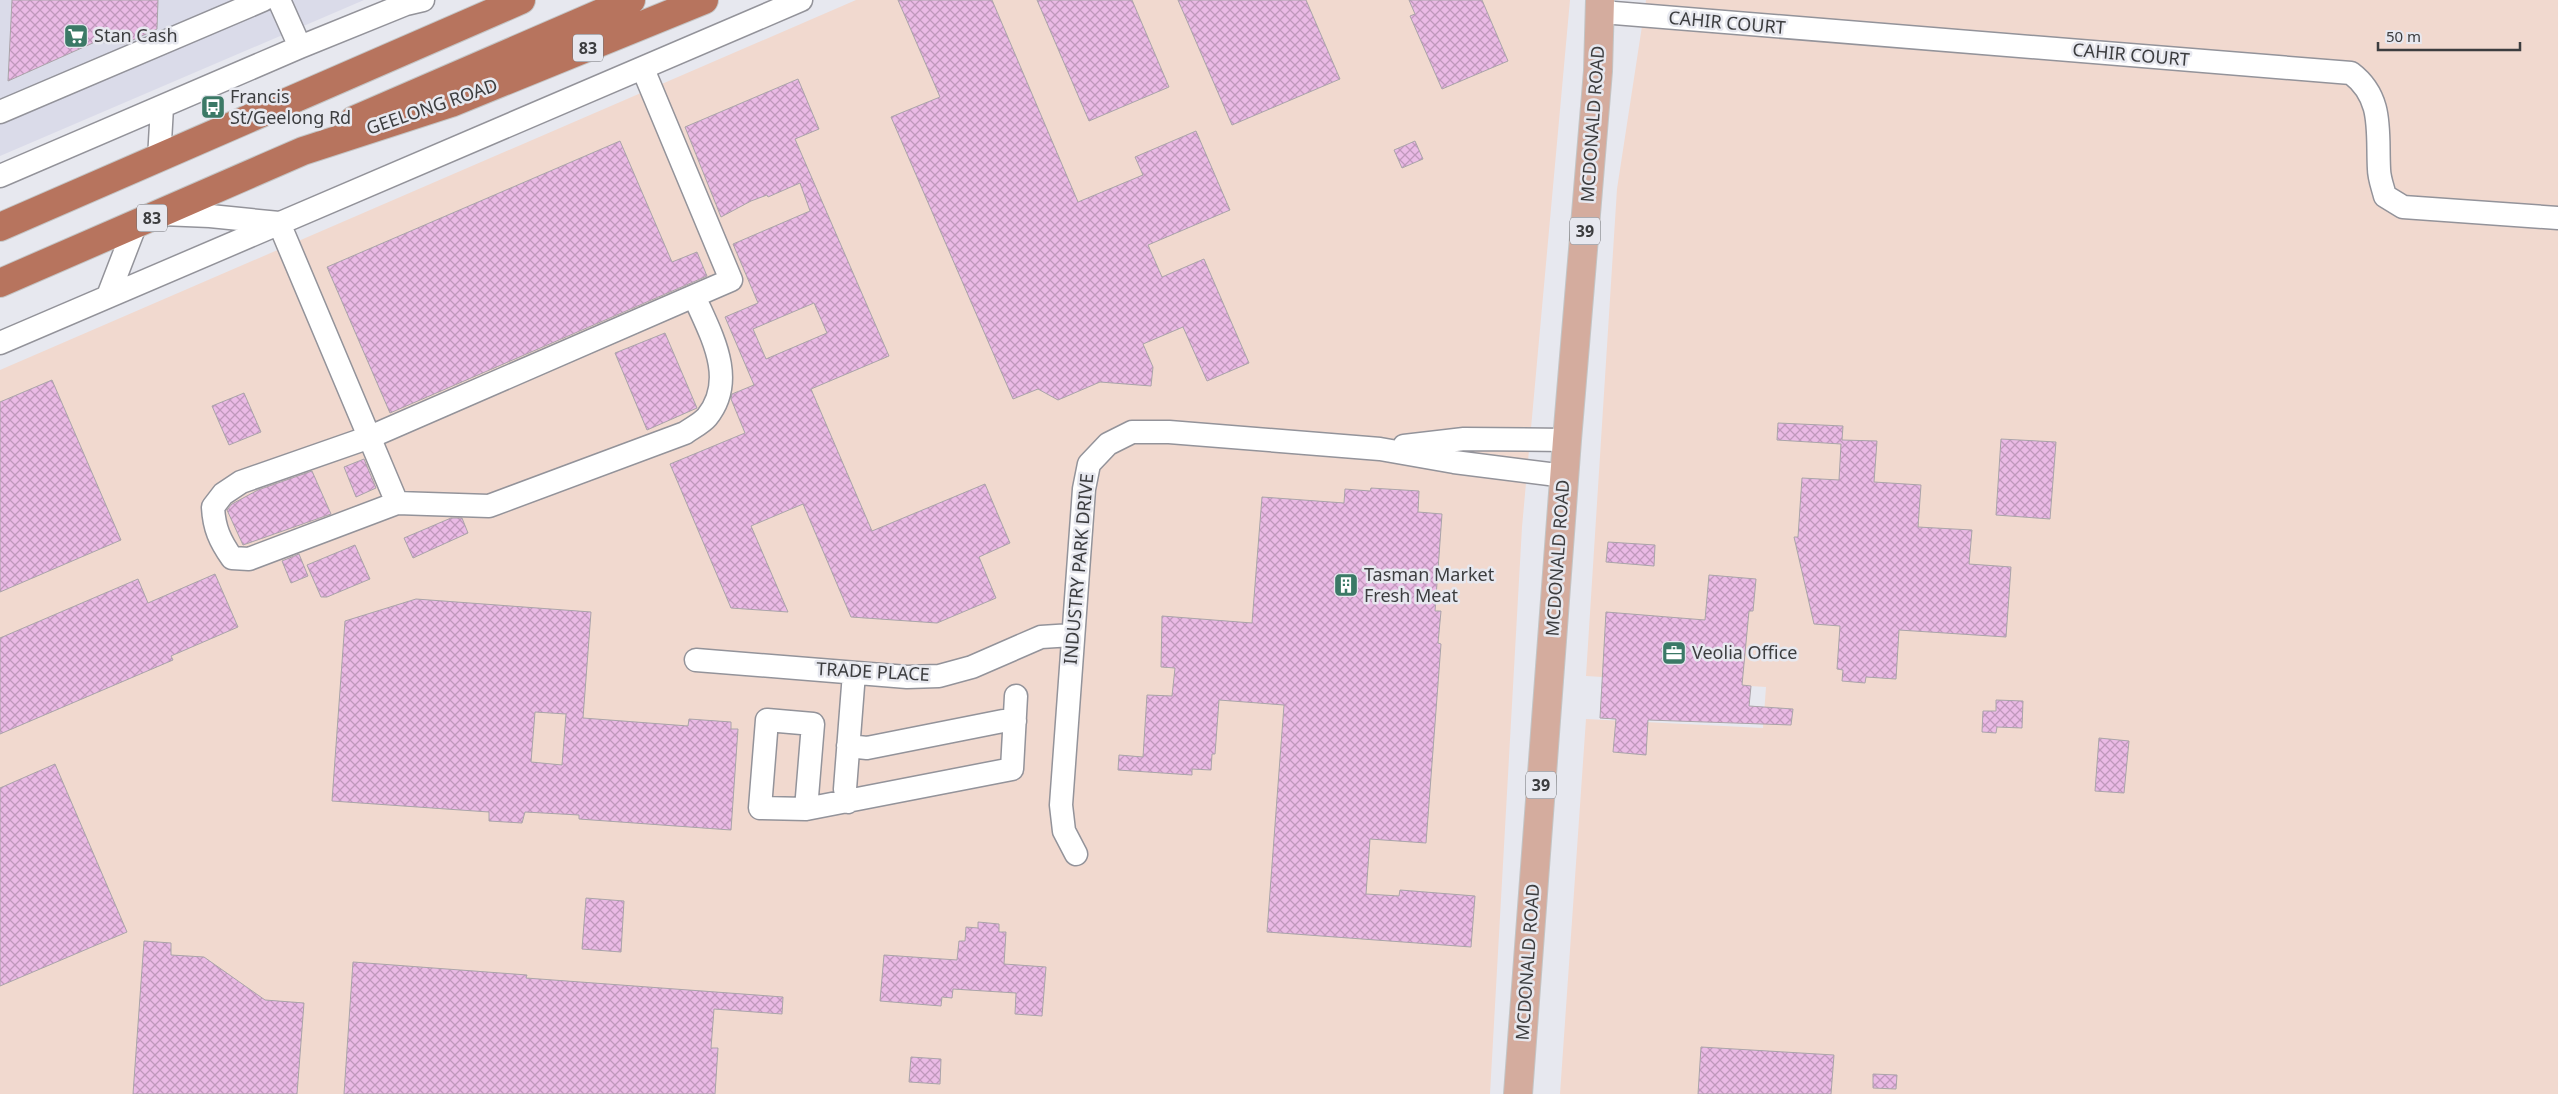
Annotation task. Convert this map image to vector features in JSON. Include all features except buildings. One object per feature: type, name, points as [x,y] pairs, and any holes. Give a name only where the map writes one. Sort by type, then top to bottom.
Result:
[{"type":"highway","points":[[0,227],[521,0]]},
{"type":"highway","points":[[303,152],[342,127],[385,105],[631,0]]},
{"type":"highway","name":"GEELONG ROAD","points":[[0,283],[303,152],[451,103],[704,0]]},
{"type":"main road","name":"MCDONALD ROAD","points":[[1518,1094],[1564,476],[1602,9]]},
{"type":"street","points":[[0,112],[263,0]]},
{"type":"street","points":[[279,0],[300,47]]},
{"type":"street","name":"GEELONG ROAD","points":[[0,343],[801,0]]},
{"type":"street","points":[[0,176],[300,47],[413,1]]},
{"type":"street","name":"CAHIR COURT","points":[[1602,9],[2351,73],[2365,84],[2374,101],[2379,139],[2379,172],[2385,196],[2403,206],[2558,218]]},
{"type":"street","points":[[643,69],[731,280],[694,296],[370,437],[241,482],[223,494],[213,507],[214,527],[232,558],[249,559],[397,503],[489,506],[685,433],[707,417],[718,397],[722,373],[718,351],[694,296]]},
{"type":"street","points":[[159,159],[162,107]]},
{"type":"street","name":"GEELONG ROAD","points":[[161,214],[210,216],[279,223]]},
{"type":"street","points":[[279,223],[397,503]]},
{"type":"street","points":[[108,296],[135,226]]},
{"type":"street","name":"INDUSTRY PARK DRIVE","points":[[1076,854],[1064,831],[1061,805],[1072,635],[1084,489],[1089,464],[1108,444],[1132,432],[1168,432],[1380,449],[1454,462],[1564,476]]},
{"type":"street","name":"INDUSTRY PARK DRIVE","points":[[1380,449],[1464,439],[1567,440]]},
{"type":"street","name":"TRADE PLACE","points":[[696,660],[907,677],[940,676],[972,667],[1041,637],[1072,635]]},
{"type":"street","points":[[848,802],[845,789],[854,673]]},
{"type":"street","points":[[806,809],[1012,769],[1016,696]]},
{"type":"street","points":[[848,746],[867,748],[1003,721],[1015,721]]},
{"type":"shaded area","points":[[0,0],[364,0],[0,156]]},
{"type":"shaded area","points":[[856,0],[1570,0],[1522,527],[1490,1094],[0,1094],[0,370]]},
{"type":"shaded area","points":[[1646,0],[2558,0],[2558,1094],[1560,1094],[1586,719],[1763,728],[1766,687],[1586,676],[1617,189]]},
{"type":"place","name":"Stan Cash","points":[[76,36]]},
{"type":"place","name":"Francis St/Geelong Rd","points":[[213,107]]},
{"type":"place","name":"Tasman Market Fresh Meat","points":[[1346,585]]},
{"type":"place","name":"Veolia Office","points":[[1674,653]]}]
